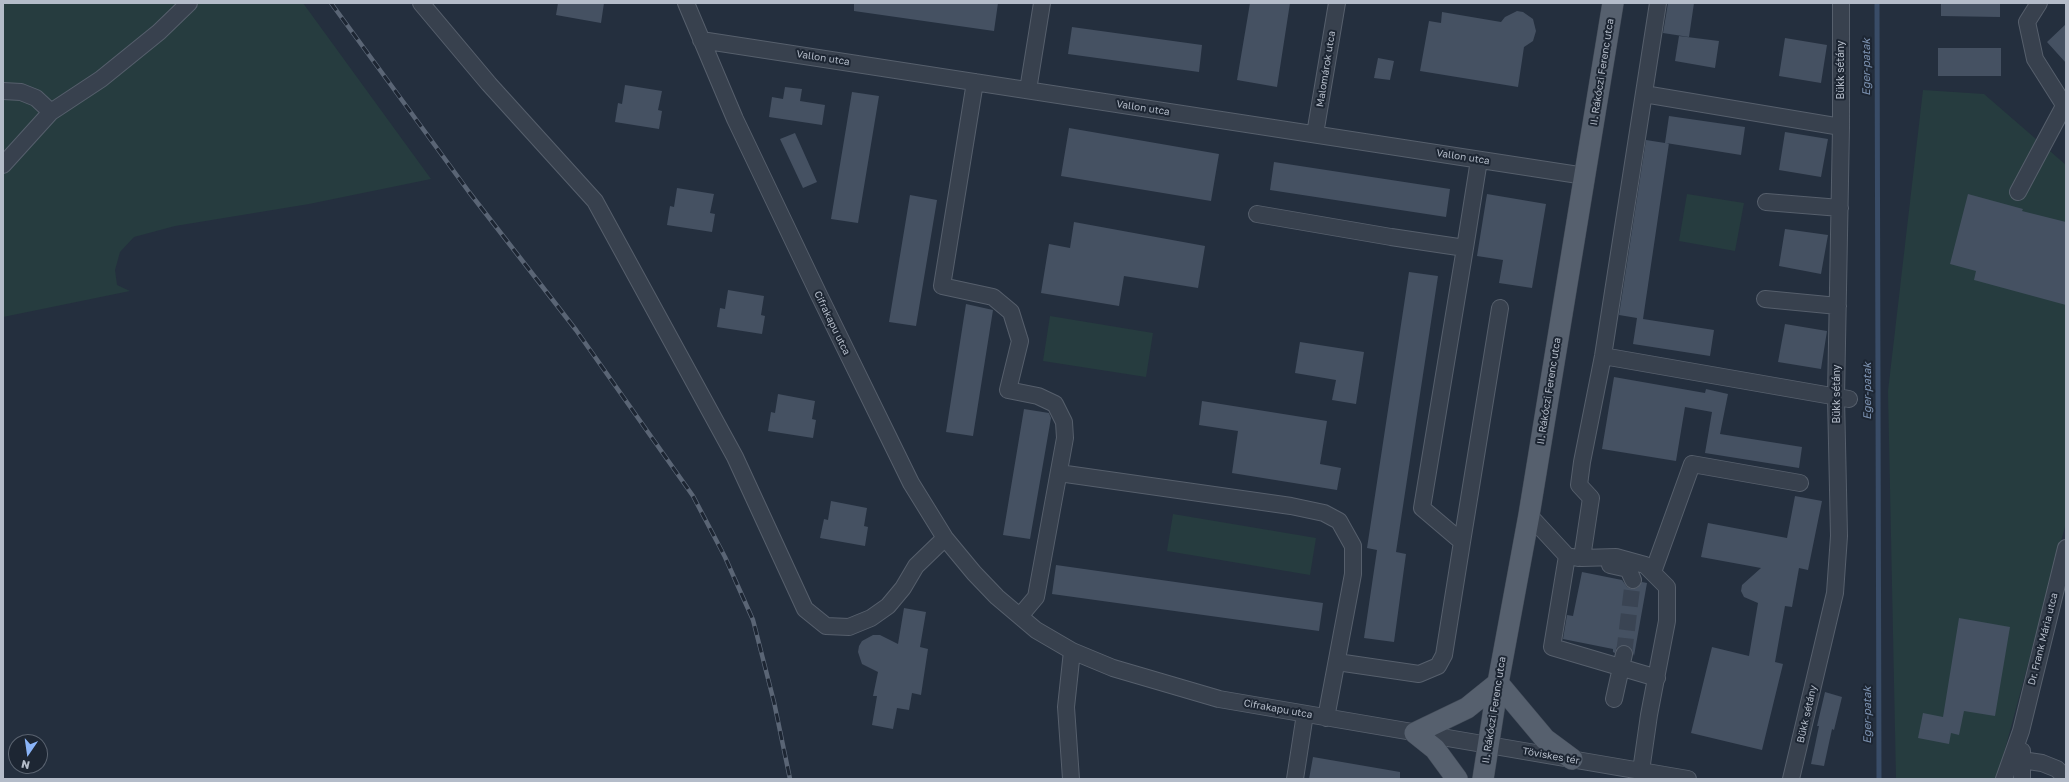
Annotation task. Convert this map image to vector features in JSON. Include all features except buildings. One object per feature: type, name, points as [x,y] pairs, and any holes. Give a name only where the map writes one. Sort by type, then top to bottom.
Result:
[{"type":"main road","name":"II. Rákóczi Ferenc utca","points":[[1483,779],[1498,683],[1529,516],[1613,3]]},
{"type":"main road","points":[[1457,779],[1434,749],[1415,733],[1467,708],[1498,683],[1545,739],[1572,759]]},
{"type":"street","points":[[3,165],[51,112],[101,79],[159,32],[189,3]]},
{"type":"street","points":[[421,3],[489,84],[595,201],[736,457],[805,609],[826,626],[849,627],[871,618],[888,606],[916,566],[945,538]]},
{"type":"street","name":"Cifrakapu utca","points":[[686,3],[735,119],[911,483],[945,538],[974,573],[1020,616],[1036,630],[1072,651],[1113,668],[1219,699],[1489,745]]},
{"type":"street","points":[[1028,90],[1042,3]]},
{"type":"street","name":"Malomárok utca","points":[[1315,134],[1337,3]]},
{"type":"street","points":[[1657,678],[1622,661],[1552,647],[1574,557],[1591,498],[1579,485],[1582,462],[1603,356],[1658,3]]},
{"type":"street","name":"Bükk sétány","points":[[1791,779],[1835,594],[1839,536],[1842,398],[1838,306],[1841,127],[1841,3]]},
{"type":"street","points":[[2018,192],[2065,107],[2035,59],[2027,22],[2039,3]]},
{"type":"street","name":"Vallon utca","points":[[701,40],[1585,176]]},
{"type":"street","points":[[975,82],[942,286],[993,298],[1011,312],[1020,341],[1008,390],[1038,396],[1055,404],[1064,422],[1065,438],[1060,473],[1036,597],[1020,616]]},
{"type":"street","points":[[3,91],[21,92],[36,98],[51,112]]},
{"type":"street","points":[[1644,94],[1841,127]]},
{"type":"street","points":[[1462,542],[1422,508],[1479,160]]},
{"type":"street","points":[[1766,202],[1840,208]]},
{"type":"street","points":[[1257,214],[1465,248]]},
{"type":"street","points":[[1765,299],[1838,306]]},
{"type":"street","points":[[1337,662],[1419,674],[1438,666],[1444,655],[1500,308]]},
{"type":"street","points":[[1603,356],[1842,398]]},
{"type":"street","points":[[1653,572],[1692,464],[1800,482]]},
{"type":"street","points":[[1060,473],[1291,506],[1324,513],[1339,521],[1353,546],[1353,574],[1326,718]]},
{"type":"street","points":[[1529,516],[1574,557],[1628,569],[1633,580]]},
{"type":"street","name":"Dr. Frank Mária utca","points":[[2021,731],[2066,548]]},
{"type":"street","points":[[1574,557],[1616,557],[1646,565],[1667,587],[1667,621],[1649,715],[1641,771]]},
{"type":"street","points":[[1071,779],[1066,707],[1072,651]]},
{"type":"street","points":[[1614,698],[1622,661]]},
{"type":"street","points":[[1295,779],[1305,714]]},
{"type":"street","points":[[2021,731],[2022,779]]},
{"type":"street","points":[[2004,779],[2021,731]]},
{"type":"street","name":"Töviskes tér","points":[[1489,745],[1572,759],[1612,773],[1641,771],[1688,779]]},
{"type":"street","points":[[2022,760],[2042,763],[2057,770],[2066,778]]},
{"type":"green space","points":[[3,3],[303,3],[431,179],[309,204],[175,226],[134,237],[120,252],[115,270],[117,285],[130,291],[3,317]]},
{"type":"green space","points":[[1923,90],[1984,94],[2066,165],[2066,523],[1997,779],[1896,779],[1888,391]]},
{"type":"green space","points":[[1687,194],[1744,203],[1735,251],[1679,241]]},
{"type":"green space","points":[[1050,316],[1153,333],[1146,377],[1043,361]]},
{"type":"green space","points":[[1173,514],[1316,538],[1310,575],[1167,551]]},
{"type":"waterway","name":"Eger-patak","points":[[1877,3],[1879,779]]},
{"type":"tunnel","points":[[1624,654],[1633,580]]},
{"type":"railway","points":[[331,3],[469,192],[576,330],[693,496],[725,557],[753,620],[774,702],[790,779]]}]
